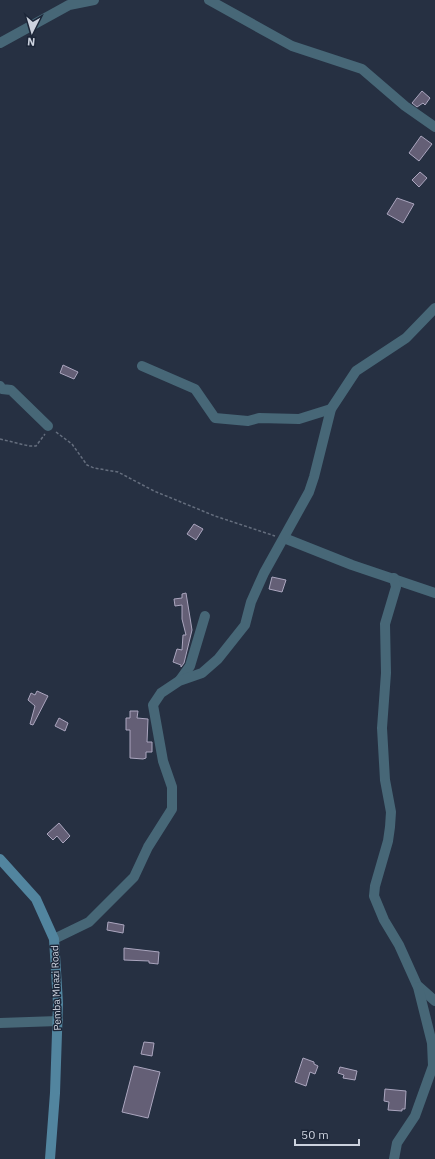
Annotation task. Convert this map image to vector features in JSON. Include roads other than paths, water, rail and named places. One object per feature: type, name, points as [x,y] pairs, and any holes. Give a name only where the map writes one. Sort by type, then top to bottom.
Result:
[{"type":"main road","name":"Pemba Mnazi Road","points":[[0,859],[36,899],[54,938],[58,1022],[50,1159]]},
{"type":"street","points":[[0,43],[69,5],[94,0]]},
{"type":"street","points":[[209,0],[292,46],[362,69],[405,106],[435,127]]},
{"type":"street","points":[[54,938],[89,922],[134,877],[148,847],[172,809],[172,787],[163,761],[153,705],[161,693],[179,681],[202,673],[218,659],[246,625],[251,602],[264,573],[308,492],[314,477],[331,409],[356,371],[406,338],[435,308]]},
{"type":"street","points":[[142,366],[195,389],[215,418],[248,421],[259,418],[299,419],[331,409]]},
{"type":"street","points":[[0,386],[2,388],[12,390],[48,426]]},
{"type":"street","points":[[284,538],[352,565],[435,592]]},
{"type":"street","points":[[394,578],[396,588],[385,624],[386,673],[382,728],[385,780],[390,812],[390,827],[388,841],[375,886],[374,896],[384,920],[417,985],[432,1043],[433,1066],[415,1116],[397,1143],[394,1159]]},
{"type":"street","points":[[179,681],[190,666],[196,644],[201,636],[201,626],[205,616]]},
{"type":"street","points":[[417,985],[435,1001]]},
{"type":"street","points":[[0,1022],[58,1022]]}]
